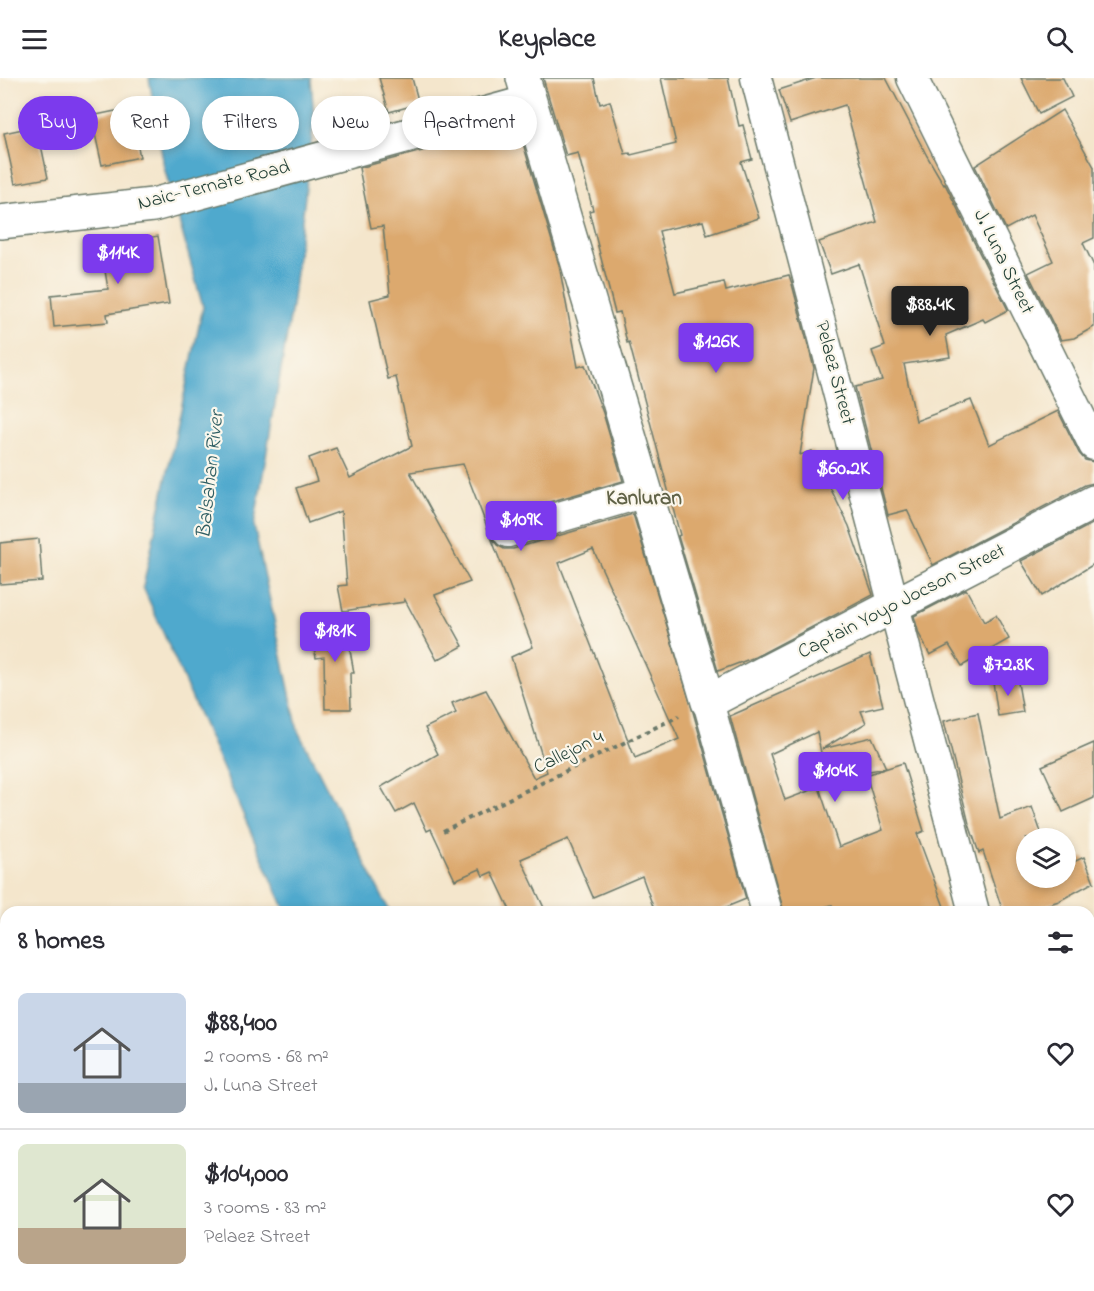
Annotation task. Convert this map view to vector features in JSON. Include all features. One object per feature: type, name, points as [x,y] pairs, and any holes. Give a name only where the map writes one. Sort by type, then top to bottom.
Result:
[{"type":"main road","name":"Naic-Ternate Road","points":[[0,222],[153,205],[349,151],[526,90]]},
{"type":"main road","points":[[526,90],[708,702]]},
{"type":"main road","name":"Captain Yoyo Jocson Street","points":[[708,702],[1094,502]]},
{"type":"street","name":"Pelaez Street","points":[[756,78],[972,906]]},
{"type":"street","name":"J. Luna Street","points":[[912,78],[1094,445]]},
{"type":"street","points":[[508,532],[645,492]]},
{"type":"street","points":[[708,702],[765,906]]},
{"type":"path","name":"Callejon 4","points":[[442,831],[708,702]]},
{"type":"water","name":"Balsahan River","points":[[149,78],[311,78],[311,145],[292,306],[254,526],[298,731],[387,906],[283,906],[143,587],[203,307],[161,150],[190,150],[190,96],[152,96]]},
{"type":"building","points":[[379,78],[412,78],[417,96],[402,96],[402,109],[390,112],[390,96],[384,96]]},
{"type":"building","points":[[543,78],[594,78],[600,104],[610,101],[625,154],[630,153],[631,155],[676,144],[661,78],[728,78],[739,126],[743,125],[752,159],[741,162],[759,218],[707,235],[703,221],[659,231],[675,293],[724,282],[726,291],[789,275],[792,284],[814,368],[800,455],[812,451],[849,526],[873,595],[755,657],[718,671],[678,536],[680,535],[629,342],[627,343],[620,312],[615,313],[589,211],[593,210],[578,153],[566,156]]},
{"type":"building","points":[[816,78],[886,78],[927,156],[945,184],[1008,310],[985,322],[983,319],[946,335],[950,357],[904,364],[916,421],[971,400],[989,445],[1058,411],[1079,453],[1085,460],[1094,462],[1094,483],[1085,485],[933,565],[907,510],[888,515],[855,387],[882,380],[872,351],[885,346],[859,264],[831,274],[819,242],[877,222],[845,105],[790,123],[779,90]]},
{"type":"building","points":[[1021,78],[1063,78],[1072,97],[1039,114]]},
{"type":"building","points":[[1062,110],[1094,167],[1094,238],[1083,243],[1094,266],[1094,327],[1074,338],[1061,340],[1028,273],[1053,261],[1032,215],[1006,229],[975,166]]},
{"type":"building","points":[[110,112],[110,150],[139,150],[140,157],[102,165],[98,147],[98,115]]},
{"type":"building","points":[[18,130],[18,150],[42,150],[48,178],[15,184],[4,133]]},
{"type":"building","points":[[427,150],[525,150],[559,265],[578,367],[585,365],[603,413],[623,481],[503,515],[495,521],[491,536],[497,545],[504,549],[513,549],[633,514],[693,712],[746,899],[729,906],[653,906],[642,876],[593,897],[568,839],[521,859],[543,906],[508,906],[492,872],[483,876],[480,869],[455,880],[431,829],[427,831],[414,803],[396,813],[381,787],[438,754],[425,728],[456,713],[452,703],[486,690],[534,778],[547,772],[511,657],[533,647],[463,464],[410,472],[470,582],[435,595],[463,646],[437,660],[404,598],[404,602],[343,611],[338,586],[347,585],[341,511],[308,523],[296,488],[317,481],[309,458],[336,448],[350,478],[412,446],[396,377],[388,379],[370,300],[390,295],[383,226],[371,228],[359,168]],"holes":[[[593,549],[679,739],[635,758],[559,563]]]},
{"type":"building","points":[[158,236],[169,304],[107,314],[108,322],[54,327],[51,295],[108,289],[101,246]]},
{"type":"building","points":[[1094,523],[1094,564],[1042,596],[1021,561]]},
{"type":"building","points":[[39,539],[42,581],[0,584],[0,543]]},
{"type":"building","points":[[966,589],[984,622],[996,615],[1009,639],[962,666],[949,645],[930,655],[919,634],[914,616]]},
{"type":"building","points":[[345,621],[354,673],[350,673],[351,709],[325,709],[324,657],[316,658],[311,627]]},
{"type":"building","points":[[870,654],[883,706],[861,711],[866,723],[822,749],[872,737],[886,768],[826,779],[817,732],[770,754],[785,800],[819,787],[839,847],[883,830],[866,775],[903,763],[924,831],[917,834],[944,906],[782,906],[730,716]]},
{"type":"building","points":[[1017,677],[1023,712],[998,716],[993,682]]},
{"type":"building","points":[[978,713],[1000,819],[1032,807],[1039,828],[1016,828],[1016,888],[1076,888],[1076,861],[1084,857],[1094,882],[1059,901],[1043,906],[1001,906],[983,851],[979,853],[969,824],[944,721]]},
{"type":"building","points":[[1094,743],[1094,798],[1063,812],[1042,766]]},
{"type":"district","name":"Kanluran","points":[[644,499]]}]
